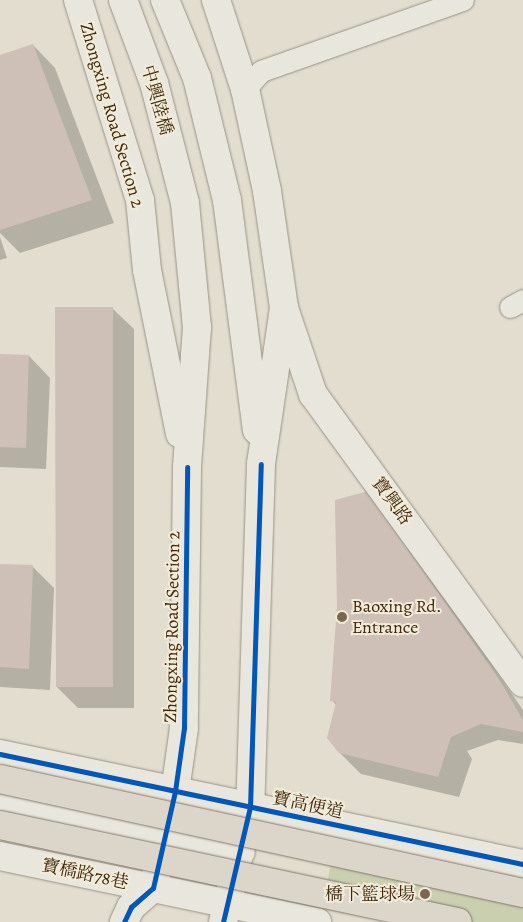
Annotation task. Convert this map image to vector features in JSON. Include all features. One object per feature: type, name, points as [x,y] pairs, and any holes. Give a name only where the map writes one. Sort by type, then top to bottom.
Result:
[{"type":"highway","points":[[0,779],[523,893]]},
{"type":"highway","points":[[0,825],[458,922]]},
{"type":"street","name":"Zhongxing Road Section 2","points":[[78,0],[140,200],[147,270],[187,467]]},
{"type":"street","name":"中興陸橋","points":[[123,0],[154,83],[185,203]]},
{"type":"street","points":[[164,0],[197,78],[227,200],[261,464]]},
{"type":"street","points":[[216,0],[246,89],[267,191],[284,308],[261,464],[250,807],[226,913],[317,922]]},
{"type":"street","name":"Zhongxing Road Section 2","points":[[142,922],[153,888],[175,791],[184,728],[187,467],[197,327],[185,203]]},
{"type":"street","name":"寶興路","points":[[284,308],[313,394],[523,683]]},
{"type":"street","name":"寶高便道","points":[[0,754],[523,864]]},
{"type":"street","points":[[0,808],[28,809],[241,852]]},
{"type":"street","name":"寶橋路78巷","points":[[0,856],[153,888],[226,913]]},
{"type":"street","points":[[124,922],[131,907],[153,888]]},
{"type":"lane","points":[[246,89],[261,71],[463,0]]},
{"type":"green space","name":"橋下籃球場","points":[[335,838],[523,878],[523,922],[393,922],[323,909]]},
{"type":"building","points":[[33,44],[92,200],[0,230],[0,55]]},
{"type":"building","points":[[55,307],[113,307],[113,687],[56,687]]},
{"type":"building","points":[[0,354],[29,355],[26,448],[0,447]]},
{"type":"building","points":[[372,490],[410,553],[499,679],[523,720],[523,732],[481,724],[451,737],[438,777],[339,753],[327,738],[336,702],[330,701],[337,606],[335,500]]},
{"type":"building","points":[[0,564],[33,565],[29,669],[0,667]]},
{"type":"cycle path","points":[[223,922],[250,807],[261,464]]},
{"type":"cycle path","points":[[124,922],[131,907],[153,888],[175,791],[184,728],[187,467]]},
{"type":"cycle path","points":[[0,754],[523,864]]},
{"type":"place","name":"Baoxing Rd. Entrance","points":[[342,617]]},
{"type":"place","name":"橋下籃球場","points":[[425,894]]}]
